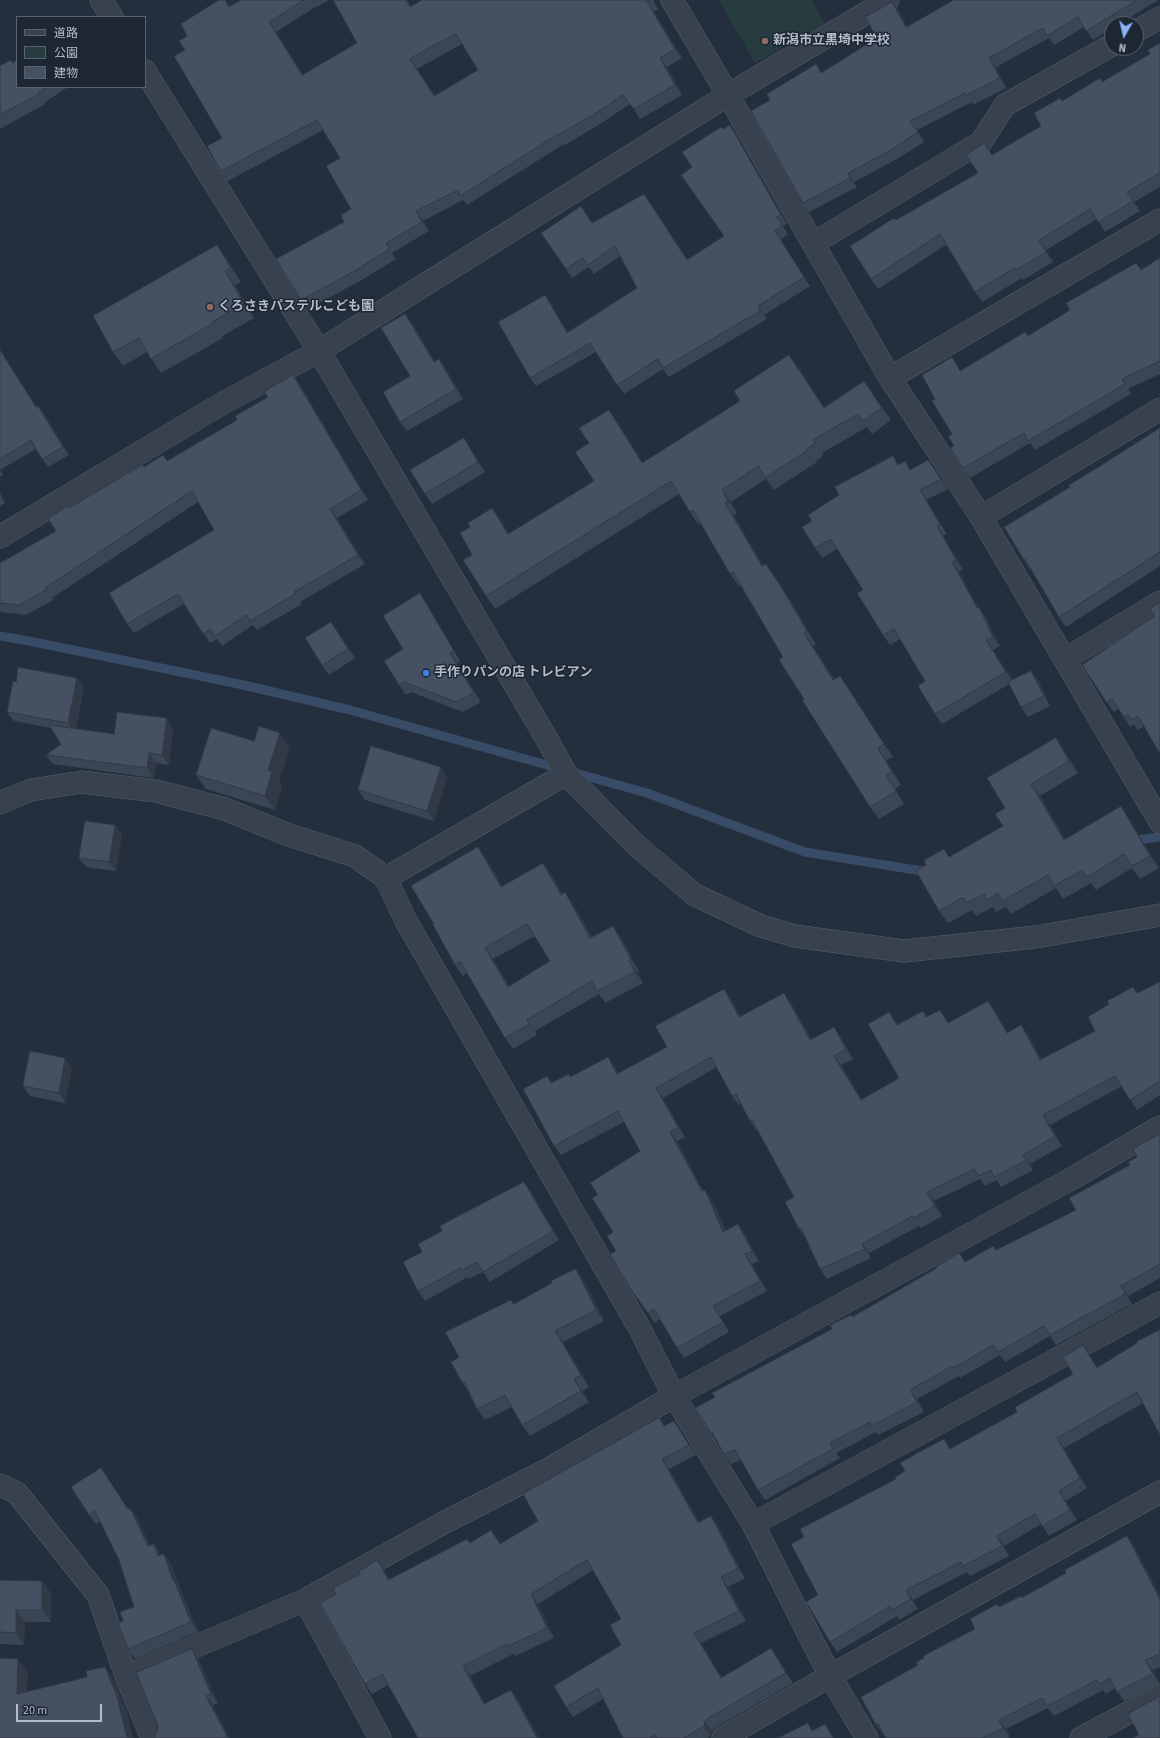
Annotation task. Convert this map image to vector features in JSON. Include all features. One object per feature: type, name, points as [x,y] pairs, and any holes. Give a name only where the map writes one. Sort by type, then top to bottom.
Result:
[{"type":"street","points":[[101,0],[111,16]]},
{"type":"street","points":[[672,0],[890,378],[981,517],[1065,659],[1152,790],[1160,822]]},
{"type":"street","points":[[0,537],[216,406],[319,351],[728,95],[888,0]]},
{"type":"street","points":[[1144,27],[1160,18]]},
{"type":"street","points":[[814,244],[981,142],[1005,105],[1104,49]]},
{"type":"street","points":[[146,73],[319,351],[566,774],[637,846],[695,895],[761,926],[795,936],[904,951],[1036,937],[1160,915]]},
{"type":"street","points":[[890,378],[1160,220]]},
{"type":"street","points":[[981,517],[1160,409]]},
{"type":"street","points":[[1065,659],[1160,602]]},
{"type":"street","points":[[386,878],[566,774]]},
{"type":"street","points":[[0,803],[31,790],[82,782],[156,791],[225,809],[286,834],[355,856],[386,878],[405,919],[640,1329],[674,1396],[753,1524],[830,1676],[867,1738]]},
{"type":"street","points":[[126,1676],[305,1600],[447,1521],[547,1470],[674,1396],[1073,1178],[1160,1127]]},
{"type":"street","points":[[753,1524],[1160,1303]]},
{"type":"street","points":[[0,1486],[17,1493],[98,1595],[126,1676],[152,1738]]},
{"type":"street","points":[[722,1738],[1160,1492]]},
{"type":"street","points":[[305,1600],[380,1738]]},
{"type":"street","points":[[1081,1738],[1160,1696]]},
{"type":"green space","points":[[719,0],[811,0],[825,23],[755,63]]},
{"type":"building","points":[[219,0],[225,0],[229,7],[241,0],[304,0],[269,22],[302,75],[357,43],[333,0],[405,0],[410,7],[422,0],[650,0],[647,2],[675,49],[660,58],[675,85],[634,109],[623,95],[460,196],[458,190],[416,211],[422,222],[386,243],[389,249],[353,272],[301,300],[276,259],[344,222],[341,215],[351,209],[326,166],[340,158],[317,120],[221,171],[207,146],[222,138],[174,56],[185,50],[179,41],[187,36],[181,24]],"holes":[[[456,34],[478,70],[434,96],[410,59]]]},
{"type":"building","points":[[954,0],[1137,0],[1111,16],[1104,16],[1104,20],[1086,31],[1078,17],[1047,36],[1043,28],[989,58],[1000,78],[967,95],[965,93],[910,121],[918,132],[891,150],[848,173],[850,178],[803,203],[751,111],[770,100],[767,94],[816,64],[821,73],[877,38],[865,17],[892,2],[906,27]]},
{"type":"building","points":[[1160,43],[1160,173],[1127,192],[1133,201],[1098,222],[1090,209],[1039,240],[1046,252],[1016,270],[1015,268],[975,292],[940,234],[871,279],[850,246],[894,218],[896,220],[978,173],[966,155],[984,143],[992,155],[1041,126],[1034,113],[1060,98],[1062,101],[1100,78],[1102,82],[1150,54],[1148,50]]},
{"type":"building","points":[[11,60],[12,63],[16,61],[16,88],[46,88],[38,93],[39,94],[0,115],[0,66]]},
{"type":"building","points":[[730,125],[781,215],[776,217],[782,225],[775,231],[804,277],[758,306],[760,311],[663,368],[658,359],[617,385],[590,343],[530,378],[498,322],[545,295],[567,333],[637,288],[615,246],[588,265],[583,258],[566,269],[541,233],[581,206],[592,223],[644,194],[687,260],[724,236],[681,175],[692,167],[682,152],[721,127],[723,129]]},
{"type":"building","points":[[217,245],[231,268],[225,271],[244,304],[151,359],[139,338],[113,352],[93,316]]},
{"type":"building","points":[[1160,258],[1160,361],[1122,379],[1125,384],[1028,441],[1024,433],[963,468],[950,448],[954,446],[948,436],[952,434],[932,401],[935,399],[922,375],[952,357],[960,371],[1025,332],[1028,336],[1070,310],[1066,303],[1136,263],[1141,270]]},
{"type":"building","points":[[405,314],[434,362],[439,359],[456,389],[400,422],[383,392],[410,376],[381,328]]},
{"type":"building","points":[[0,350],[36,407],[38,406],[63,447],[42,459],[31,440],[0,459]]},
{"type":"building","points":[[789,355],[824,408],[864,381],[882,408],[863,421],[858,414],[813,440],[815,444],[808,448],[808,450],[765,478],[758,466],[722,490],[728,501],[725,503],[762,566],[766,564],[783,590],[807,631],[804,633],[833,680],[840,676],[884,744],[878,748],[892,772],[886,776],[896,791],[870,807],[802,700],[804,699],[779,660],[783,657],[733,572],[730,574],[693,510],[690,512],[671,481],[486,596],[463,560],[472,555],[460,533],[470,527],[468,523],[492,508],[508,534],[594,481],[575,452],[589,443],[579,428],[609,410],[642,463],[740,401],[734,391]]},
{"type":"building","points":[[293,375],[361,490],[330,509],[358,555],[294,592],[295,594],[250,621],[246,615],[215,636],[210,629],[203,634],[178,594],[127,624],[109,593],[214,530],[192,491],[45,588],[46,590],[19,605],[0,603],[0,563],[56,531],[48,518],[68,506],[69,508],[142,465],[144,467],[163,455],[167,461],[237,420],[235,416],[268,397],[264,392]]},
{"type":"building","points":[[1160,428],[1160,552],[1059,617],[1025,559],[1024,560],[1004,527],[1070,487],[1069,485]]},
{"type":"building","points":[[464,438],[478,462],[425,494],[410,470]]},
{"type":"building","points":[[893,456],[898,465],[905,461],[910,470],[928,460],[941,479],[920,490],[940,524],[937,526],[956,560],[952,562],[977,608],[979,607],[993,637],[986,640],[1006,672],[935,714],[918,686],[925,681],[894,629],[883,635],[857,593],[863,590],[831,539],[815,548],[802,527],[812,521],[808,515],[839,495],[835,487]]},
{"type":"building","points":[[420,593],[454,651],[450,653],[474,693],[456,702],[404,682],[399,685],[384,661],[403,649],[383,616]]},
{"type":"building","points":[[1160,603],[1160,754],[1138,716],[1131,720],[1128,714],[1124,717],[1112,699],[1107,703],[1082,665],[1155,616],[1150,609]]},
{"type":"building","points":[[331,622],[348,649],[322,665],[305,638]]},
{"type":"building","points":[[18,667],[77,678],[68,723],[7,712],[13,681],[16,682]]},
{"type":"building","points":[[1031,671],[1044,696],[1021,707],[1008,682]]},
{"type":"building","points":[[117,712],[167,718],[162,755],[149,753],[147,768],[46,755],[61,744],[49,725],[114,734]]},
{"type":"building","points":[[259,726],[280,733],[268,770],[272,772],[265,796],[196,775],[211,728],[254,741]]},
{"type":"building","points":[[1056,738],[1069,761],[1031,784],[1064,840],[1121,806],[1150,856],[1132,866],[1124,854],[1087,877],[1082,870],[1054,886],[1048,875],[1002,901],[998,893],[987,900],[984,894],[967,903],[963,897],[939,911],[916,871],[926,865],[924,860],[944,849],[949,857],[1003,826],[995,814],[1005,808],[987,778]]},
{"type":"building","points":[[371,746],[441,767],[427,811],[358,790]]},
{"type":"building","points":[[85,821],[115,825],[109,862],[79,858]]},
{"type":"building","points":[[478,847],[501,887],[543,863],[561,895],[565,892],[590,938],[613,926],[631,959],[629,960],[635,972],[597,991],[592,981],[527,1020],[529,1024],[505,1038],[460,961],[455,965],[433,925],[434,924],[411,886]],"holes":[[[527,924],[550,961],[508,987],[485,948]]]},
{"type":"building","points":[[1160,982],[1160,1081],[1130,1100],[1115,1076],[1043,1115],[1055,1136],[1023,1155],[1026,1160],[994,1177],[991,1170],[978,1176],[974,1169],[927,1192],[935,1206],[914,1218],[913,1216],[862,1244],[865,1249],[820,1269],[801,1228],[799,1229],[785,1202],[794,1197],[752,1120],[750,1121],[736,1094],[732,1096],[711,1057],[656,1088],[678,1127],[670,1132],[702,1191],[705,1190],[723,1232],[738,1224],[752,1251],[745,1254],[760,1281],[713,1306],[723,1322],[677,1348],[654,1309],[648,1313],[632,1291],[610,1254],[616,1251],[607,1236],[613,1232],[592,1198],[598,1195],[590,1183],[640,1151],[618,1111],[554,1146],[523,1089],[547,1076],[551,1083],[569,1074],[570,1077],[608,1057],[617,1074],[667,1047],[655,1026],[724,989],[739,1017],[784,993],[810,1040],[834,1027],[846,1049],[834,1056],[861,1100],[899,1078],[868,1024],[889,1012],[897,1025],[923,1011],[926,1017],[940,1010],[948,1023],[988,1001],[1007,1033],[1021,1025],[1040,1060],[1095,1031],[1088,1017],[1109,1004],[1107,1001],[1133,987],[1137,993]]},
{"type":"building","points":[[30,1051],[65,1058],[59,1093],[23,1086]]},
{"type":"building","points":[[1160,1134],[1160,1264],[1121,1286],[1125,1294],[1050,1335],[1044,1326],[998,1352],[993,1345],[953,1368],[952,1366],[910,1390],[917,1402],[871,1426],[870,1422],[830,1443],[833,1449],[758,1490],[735,1450],[724,1454],[712,1432],[711,1433],[695,1408],[715,1397],[712,1393],[832,1329],[830,1325],[851,1315],[852,1317],[937,1268],[936,1267],[959,1253],[965,1262],[993,1246],[996,1250],[1076,1210],[1069,1198],[1130,1165],[1128,1162],[1137,1157],[1133,1149]]},
{"type":"building","points":[[524,1182],[553,1231],[483,1272],[477,1262],[462,1270],[461,1268],[418,1291],[403,1262],[422,1252],[418,1244],[442,1231],[440,1226]]},
{"type":"building","points":[[576,1269],[596,1310],[555,1331],[581,1375],[574,1379],[581,1391],[522,1425],[505,1395],[477,1409],[464,1381],[462,1382],[451,1362],[459,1357],[445,1332],[511,1300],[514,1304],[552,1283],[551,1281]]},
{"type":"building","points":[[1160,1330],[1160,1435],[1137,1392],[1057,1438],[1080,1478],[1059,1491],[1070,1510],[1042,1526],[1035,1514],[997,1536],[1002,1546],[963,1566],[961,1562],[906,1590],[911,1599],[892,1610],[890,1606],[830,1642],[806,1602],[818,1595],[791,1544],[804,1537],[800,1529],[896,1479],[895,1477],[905,1471],[900,1463],[923,1450],[944,1439],[950,1449],[1017,1412],[1015,1407],[1073,1374],[1063,1357],[1083,1345],[1097,1368],[1137,1343],[1136,1342]]},
{"type":"building","points":[[659,1418],[664,1426],[674,1421],[689,1445],[662,1459],[698,1523],[711,1516],[738,1568],[721,1577],[739,1611],[694,1633],[721,1678],[771,1648],[786,1673],[710,1717],[705,1721],[704,1726],[684,1738],[657,1738],[656,1735],[650,1738],[623,1738],[598,1688],[566,1707],[554,1686],[621,1645],[610,1625],[621,1619],[587,1560],[531,1594],[547,1628],[508,1646],[507,1644],[463,1666],[484,1704],[511,1690],[537,1738],[418,1738],[382,1674],[365,1684],[320,1603],[336,1594],[333,1588],[360,1574],[359,1571],[378,1560],[388,1580],[467,1539],[470,1543],[491,1530],[500,1544],[538,1521],[523,1494]]},
{"type":"building","points":[[101,1468],[128,1509],[130,1508],[148,1546],[154,1544],[158,1556],[164,1554],[173,1581],[174,1580],[191,1622],[128,1649],[118,1623],[123,1621],[120,1612],[134,1607],[119,1560],[95,1511],[89,1515],[71,1487]]},
{"type":"building","points":[[1127,1536],[1160,1599],[1160,1654],[1145,1660],[1153,1674],[1117,1692],[1110,1678],[1099,1684],[1097,1680],[1047,1706],[1042,1698],[999,1720],[1003,1728],[983,1738],[886,1738],[878,1724],[876,1725],[861,1697],[918,1665],[916,1662],[924,1658],[923,1656],[975,1629],[970,1619],[997,1604],[999,1607],[1021,1596],[1022,1598],[1066,1573],[1065,1570]]},
{"type":"building","points":[[0,1580],[42,1581],[42,1610],[16,1610],[16,1633],[0,1632]]},
{"type":"building","points":[[192,1649],[211,1694],[206,1696],[228,1738],[155,1738],[154,1737],[158,1730],[157,1723],[136,1673]]},
{"type":"building","points":[[0,1658],[18,1659],[17,1694],[87,1677],[86,1671],[105,1667],[117,1696],[127,1738],[0,1738]]},
{"type":"building","points":[[1159,1697],[1160,1738],[1133,1738],[1139,1735],[1128,1714]]},
{"type":"building","points":[[808,1723],[812,1731],[825,1724],[833,1738],[778,1738]]},
{"type":"waterway","points":[[0,636],[239,684],[350,710],[647,793],[805,852],[922,871],[929,870]]},
{"type":"waterway","points":[[1130,841],[1160,837]]},
{"type":"place","name":"新潟市立黒埼中学校","points":[[765,41]]},
{"type":"place","name":"くろさきパステルこども園","points":[[210,307]]},
{"type":"place","name":"手作りパンの店 トレビアン","points":[[426,673]]}]
